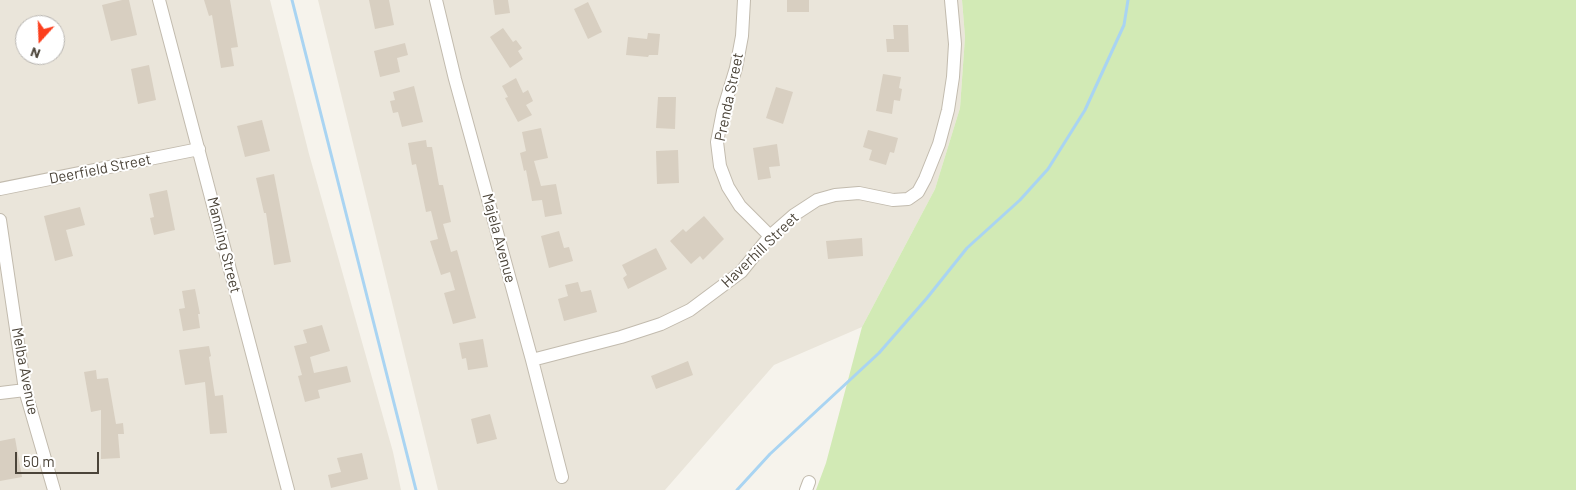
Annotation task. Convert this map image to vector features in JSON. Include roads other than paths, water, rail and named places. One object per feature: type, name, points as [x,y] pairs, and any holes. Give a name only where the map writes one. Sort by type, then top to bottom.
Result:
[{"type":"street","name":"Manning Street","points":[[159,0],[258,382],[288,490]]},
{"type":"street","name":"Majela Avenue","points":[[436,0],[455,79],[562,477]]},
{"type":"street","name":"Prenda Street","points":[[744,0],[742,36],[736,68],[723,111],[717,142],[720,166],[728,187],[740,206],[770,236]]},
{"type":"street","name":"Haverhill Street","points":[[532,360],[621,337],[661,324],[690,310],[741,272],[770,236],[794,215],[817,200],[835,195],[859,193],[893,200],[908,199],[918,192],[939,144],[948,110],[955,44],[951,0]]},
{"type":"street","name":"Deerfield Street","points":[[0,188],[199,149]]},
{"type":"street","name":"Melba Avenue","points":[[0,220],[25,390],[54,490]]},
{"type":"street","points":[[0,393],[25,390]]},
{"type":"waterway","points":[[292,0],[416,490]]},
{"type":"waterway","points":[[737,490],[770,454],[879,353],[967,248],[1020,200],[1048,169],[1085,110],[1124,25],[1128,0]]}]
